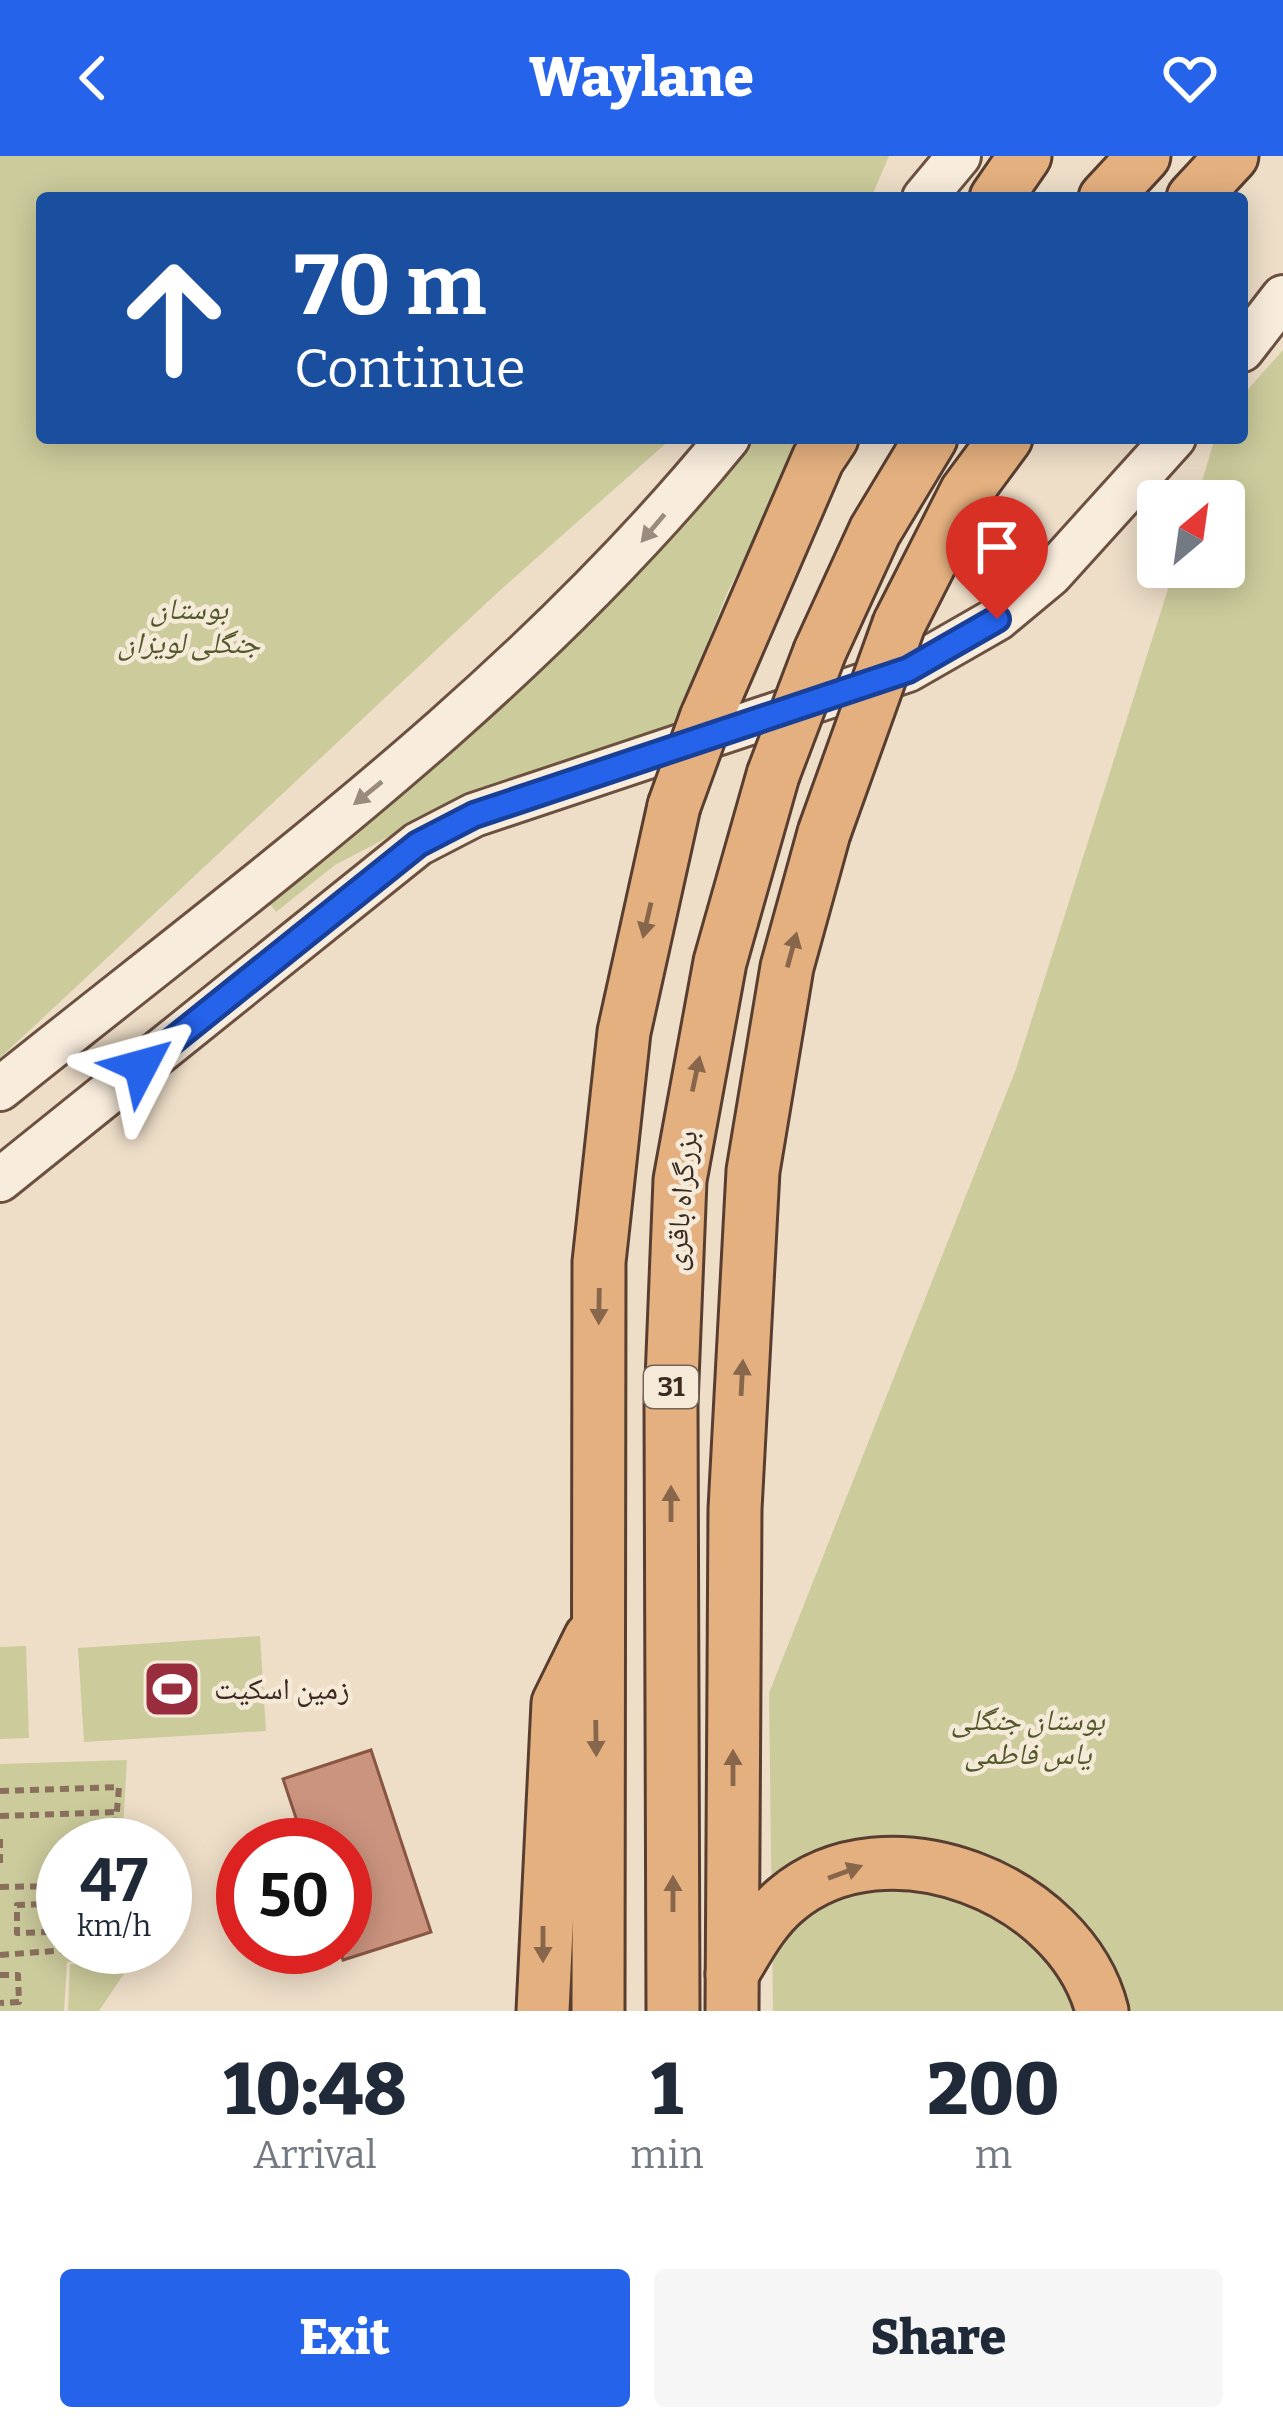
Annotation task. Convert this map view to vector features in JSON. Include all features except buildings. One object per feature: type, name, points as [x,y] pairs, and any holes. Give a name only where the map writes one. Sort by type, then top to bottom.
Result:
[{"type":"highway","points":[[1000,192],[1025,156]]},
{"type":"highway","points":[[1111,192],[1144,156]]},
{"type":"highway","points":[[1199,192],[1232,156]]},
{"type":"highway","points":[[598,2011],[599,1262],[608,1145],[624,1032],[674,806],[706,718],[828,444]]},
{"type":"highway","name":"بزرگراه باقری","points":[[673,2011],[670,1405],[680,1180],[720,962],[773,776],[820,650],[875,532],[927,444]]},
{"type":"highway","points":[[732,1993],[735,1509],[753,1171],[787,967],[824,833],[899,624],[966,492],[1002,444]]},
{"type":"highway","points":[[543,2011],[558,1703],[595,1626]]},
{"type":"highway","points":[[732,1993],[760,1928],[789,1897],[876,1861],[926,1865],[983,1883],[1032,1911],[1073,1950],[1102,2011]]},
{"type":"main road","points":[[929,192],[959,156]]},
{"type":"main road","points":[[1248,342],[1283,297]]},
{"type":"main road","points":[[0,1089],[465,714],[564,623],[723,444]]},
{"type":"main road","points":[[0,1180],[418,844],[474,815],[908,670],[997,619],[1051,574],[1169,444]]},
{"type":"main road","points":[[248,890],[283,952]]},
{"type":"path","points":[[0,1791],[119,1787],[116,1818]]},
{"type":"path","points":[[0,1816],[117,1812]]},
{"type":"path","points":[[0,1839],[0,1866]]},
{"type":"path","points":[[0,1887],[36,1886]]},
{"type":"path","points":[[51,1904],[52,1932],[34,1932],[17,1933],[16,1905],[51,1904]]},
{"type":"path","points":[[0,1955],[34,1954],[34,1932]]},
{"type":"path","points":[[0,1975],[18,1975],[19,2002],[0,2003]]},
{"type":"green space","name":"بوستان جنگلی لویزان","points":[[0,156],[889,156],[874,192],[36,192],[36,444],[665,444],[496,594],[0,1058]]},
{"type":"green space","name":"بوستان جنگلی یاس فاطمی","points":[[1283,350],[1283,2011],[773,2011],[769,1693],[1016,1069],[1168,588],[1245,588],[1245,480],[1202,480],[1213,444],[1248,444],[1248,389]]},
{"type":"green space","points":[[737,444],[802,444],[728,591],[666,747],[432,814],[335,865],[276,912],[264,896],[449,751],[538,673],[636,571]]},
{"type":"green space","name":"زمین اسکیت","points":[[260,1636],[266,1731],[84,1742],[78,1648]]},
{"type":"green space","points":[[26,1646],[29,1738],[0,1739],[0,1647]]},
{"type":"green space","points":[[127,1760],[124,1818],[36,1818],[36,1974],[66,1974],[64,2011],[0,2011],[0,1764]]},
{"type":"green space","points":[[70,1974],[124,1974],[99,2011],[68,2011]]},
{"type":"place","name":"زمین اسکیت","points":[[172,1689]]},
{"type":"route","points":[[141,1066],[418,844],[474,815],[637,765],[908,670],[997,619]]}]
